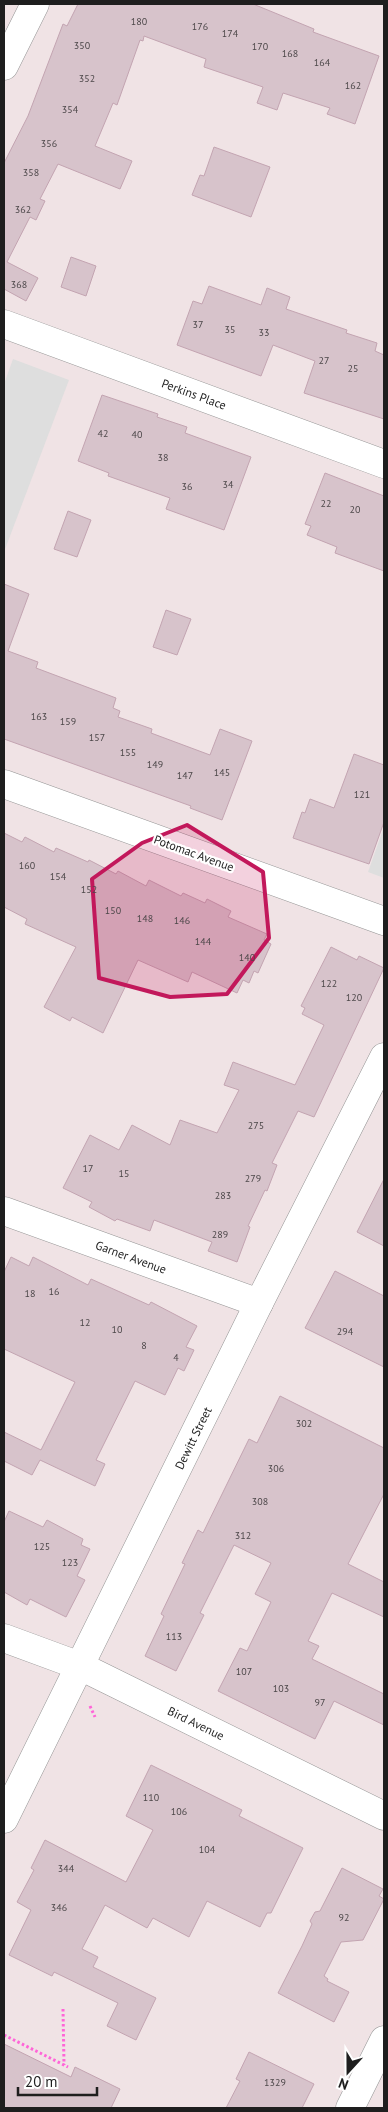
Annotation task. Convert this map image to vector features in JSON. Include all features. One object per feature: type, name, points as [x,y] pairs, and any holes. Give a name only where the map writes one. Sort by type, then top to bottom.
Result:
[{"type":"street","points":[[4,66],[34,4]]},
{"type":"street","name":"Perkins Place","points":[[4,324],[384,464]]},
{"type":"street","name":"Potomac Avenue","points":[[4,784],[384,921]]},
{"type":"street","name":"Dewitt Street","points":[[4,1819],[259,1303],[384,1057]]},
{"type":"street","name":"Garner Avenue","points":[[4,1211],[259,1303]]},
{"type":"street","name":"Bird Avenue","points":[[4,1638],[80,1666],[384,1816]]},
{"type":"street","points":[[350,2108],[384,2040]]},
{"type":"path","points":[[89,1703],[95,1717]]},
{"type":"path","points":[[63,2009],[64,2065]]},
{"type":"path","points":[[4,2035],[68,2067]]},
{"type":"highlighted area","points":[[187,825],[263,872],[269,938],[227,994],[170,997],[99,978],[92,879],[142,843]]},
{"type":"shaded area","points":[[13,359],[69,380],[4,552],[4,384]]},
{"type":"shaded area","points":[[384,827],[384,878],[368,872]]},
{"type":"building","points":[[78,4],[253,4],[314,29],[313,32],[379,56],[355,124],[327,114],[330,108],[283,93],[277,110],[257,103],[263,87],[204,67],[206,59],[144,36],[143,41],[140,40],[117,105],[113,103],[95,146],[132,161],[120,189],[58,164],[40,199],[45,201],[36,220],[30,217],[7,262],[38,278],[26,301],[4,289],[4,163],[28,116],[63,24],[67,26]]},
{"type":"building","points":[[214,147],[270,167],[251,217],[192,195],[200,175],[204,176]]},
{"type":"building","points":[[71,257],[96,266],[86,296],[61,287]]},
{"type":"building","points":[[209,286],[261,305],[267,288],[290,297],[286,309],[347,330],[346,333],[377,343],[375,351],[384,355],[384,419],[304,393],[315,361],[273,345],[261,376],[177,345],[193,301],[202,304]]},
{"type":"building","points":[[102,395],[158,414],[157,417],[187,427],[185,433],[251,457],[224,530],[166,509],[170,498],[108,476],[109,473],[78,461]]},
{"type":"building","points":[[325,473],[384,496],[384,571],[335,553],[337,547],[307,535],[311,526],[305,524]]},
{"type":"building","points":[[68,511],[91,520],[77,557],[54,549]]},
{"type":"building","points":[[4,584],[29,594],[8,651],[38,662],[36,668],[116,698],[113,708],[120,711],[118,717],[152,729],[151,733],[210,755],[220,729],[252,741],[222,820],[190,808],[191,806],[4,739]]},
{"type":"building","points":[[166,610],[191,619],[177,655],[153,647]]},
{"type":"building","points":[[354,754],[384,765],[384,822],[369,864],[293,838],[302,812],[305,813],[310,799],[334,808]]},
{"type":"building","points":[[4,833],[22,842],[25,837],[54,852],[56,848],[88,862],[89,860],[116,874],[118,871],[146,886],[149,880],[181,896],[183,893],[205,903],[207,899],[231,911],[228,917],[267,934],[264,940],[271,944],[258,973],[254,971],[249,983],[243,980],[237,993],[192,972],[188,982],[138,960],[103,1033],[72,1017],[70,1021],[44,1007],[76,947],[25,924],[27,919],[4,907]]},
{"type":"building","points":[[331,947],[357,960],[359,956],[384,968],[314,1117],[298,1111],[272,1163],[277,1165],[267,1191],[265,1190],[248,1226],[250,1227],[237,1262],[208,1251],[212,1242],[154,1220],[150,1231],[117,1219],[115,1221],[89,1207],[92,1202],[63,1188],[90,1135],[119,1150],[132,1125],[170,1145],[180,1120],[217,1133],[239,1090],[224,1085],[233,1062],[295,1085],[324,1025],[302,1014],[305,1008],[301,1006]]},
{"type":"building","points":[[384,1179],[384,1246],[357,1232]]},
{"type":"building","points":[[11,1257],[29,1266],[33,1257],[88,1285],[91,1279],[149,1305],[151,1302],[197,1326],[186,1347],[194,1350],[184,1371],[178,1368],[165,1395],[135,1381],[96,1460],[105,1464],[95,1486],[40,1460],[32,1475],[4,1461],[4,1432],[41,1450],[75,1382],[4,1349],[4,1272]]},
{"type":"building","points":[[335,1271],[384,1296],[384,1367],[305,1328]]},
{"type":"building","points":[[280,1396],[384,1448],[384,1494],[348,1564],[384,1582],[384,1617],[332,1593],[308,1641],[319,1646],[312,1659],[384,1694],[384,1725],[334,1701],[315,1739],[218,1691],[240,1648],[247,1651],[271,1602],[255,1594],[271,1563],[234,1545],[200,1613],[204,1615],[176,1671],[145,1656],[164,1616],[161,1614],[185,1564],[182,1563],[198,1530],[203,1533],[249,1439],[257,1443]]},
{"type":"building","points":[[9,1511],[43,1527],[47,1520],[83,1539],[81,1545],[90,1549],[77,1576],[85,1580],[66,1617],[30,1599],[27,1605],[4,1592],[4,1522]]},
{"type":"building","points":[[151,1765],[242,1810],[239,1816],[303,1848],[271,1913],[267,1913],[260,1927],[207,1901],[189,1937],[153,1918],[147,1928],[105,1905],[82,1949],[98,1957],[93,1967],[156,1998],[136,2040],[107,2026],[118,2003],[54,1972],[52,1976],[9,1955],[31,1910],[17,1902],[34,1870],[31,1868],[45,1840],[126,1882],[153,1830],[126,1816]]},
{"type":"building","points":[[342,1868],[383,1889],[379,1896],[384,1899],[363,1940],[341,1942],[324,1976],[328,1979],[327,1981],[349,1992],[334,2022],[278,1993],[312,1924],[310,1921],[315,1912],[320,1911]]},
{"type":"building","points":[[4,2044],[71,2077],[75,2067],[120,2089],[111,2108],[4,2108]]},
{"type":"building","points":[[249,2052],[314,2084],[302,2108],[226,2108],[240,2081],[236,2079]]}]
